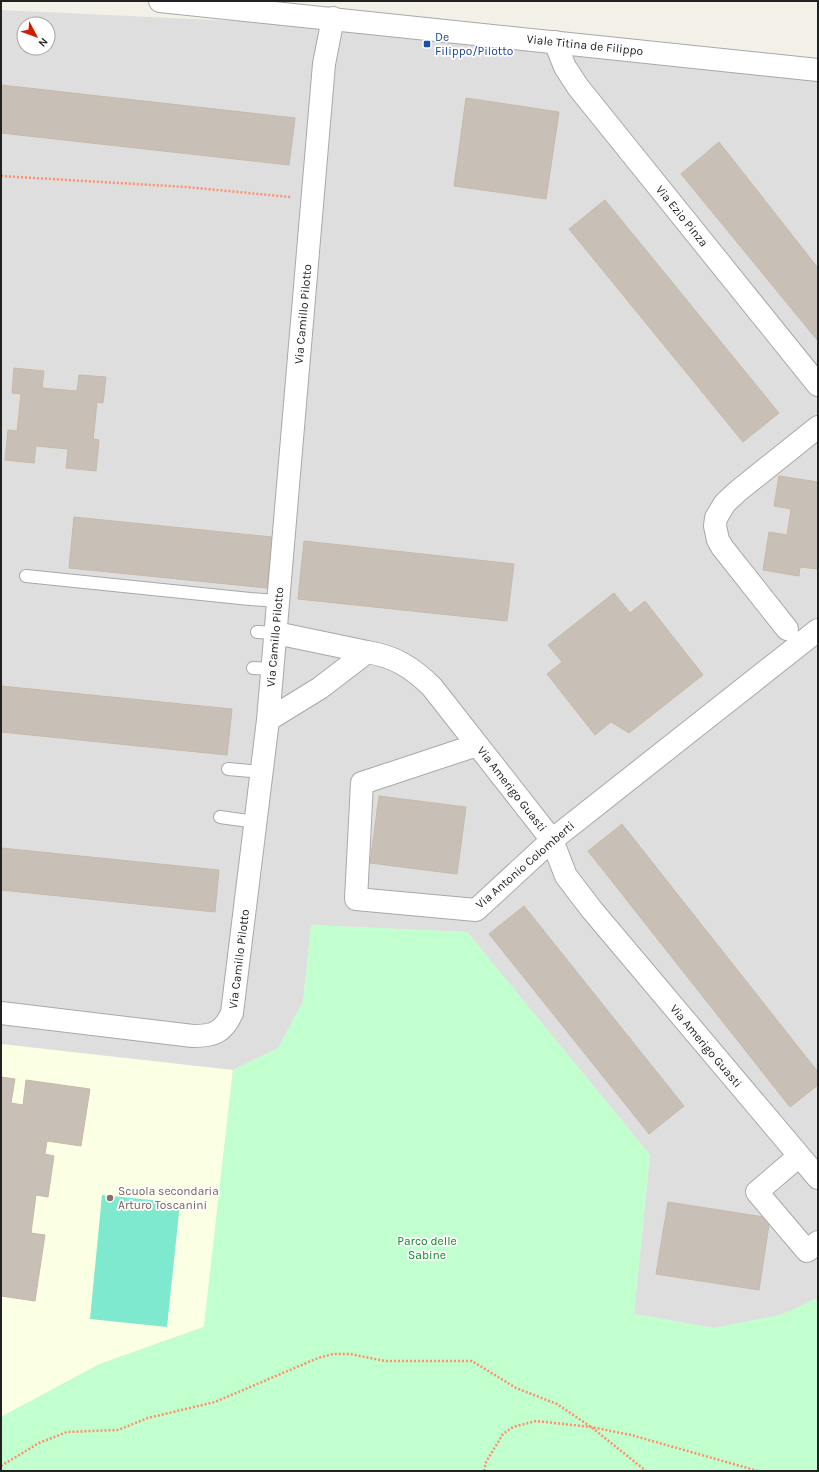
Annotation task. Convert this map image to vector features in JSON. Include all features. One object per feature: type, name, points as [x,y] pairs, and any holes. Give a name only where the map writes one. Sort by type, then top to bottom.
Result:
[{"type":"street","name":"Viale Titina de Filippo","points":[[160,1],[818,70]]},
{"type":"street","name":"Via Camillo Pilotto","points":[[1,1014],[192,1036],[212,1035],[221,1030],[228,1023],[234,1006],[268,720],[263,668],[266,633],[278,601],[324,64],[332,18]]},
{"type":"street","name":"Via Ezio Pinza","points":[[555,42],[565,67],[578,87],[818,385]]},
{"type":"street","points":[[787,629],[722,547],[716,534],[715,526],[720,511],[732,496],[818,427]]},
{"type":"street","name":"Via Antonio Colomberti","points":[[477,745],[362,783],[356,899],[476,910],[552,840],[818,630]]},
{"type":"street","name":"Via Amerigo Guasti","points":[[266,633],[379,654],[395,659],[411,668],[432,687],[552,840],[566,876],[592,910],[818,1178]]},
{"type":"street","points":[[268,720],[320,688],[367,652]]},
{"type":"street","points":[[799,1156],[757,1192],[807,1251],[818,1242]]},
{"type":"lane","points":[[26,576],[278,601]]},
{"type":"lane","points":[[228,769],[262,772]]},
{"type":"lane","points":[[220,817],[256,822]]},
{"type":"path","points":[[1,176],[186,188],[313,199]]},
{"type":"path","points":[[1,1466],[39,1444],[67,1432],[118,1430],[148,1418],[215,1402],[318,1358],[333,1354],[350,1354],[385,1360],[472,1361],[516,1388],[557,1404],[591,1426],[646,1471]]},
{"type":"path","points":[[484,1471],[486,1462],[503,1434],[513,1427],[536,1421],[591,1426],[631,1435],[758,1471]]},
{"type":"shaded area","points":[[1,10],[344,26],[818,77],[818,1298],[781,1315],[714,1328],[634,1314],[650,1155],[467,932],[311,925],[303,1002],[278,1048],[233,1070],[204,1327],[1,1417]]},
{"type":"shaded area","name":"Scuola secondaria Arturo Toscanini","points":[[1,1044],[233,1070],[204,1327],[100,1364],[1,1417]]},
{"type":"green space","name":"Parco delle Sabine","points":[[311,925],[467,932],[650,1155],[634,1314],[714,1328],[781,1315],[818,1298],[818,1471],[1,1471],[1,1417],[100,1364],[204,1327],[233,1070],[278,1048],[303,1002]]},
{"type":"green space","points":[[102,1195],[180,1203],[167,1327],[90,1319]]},
{"type":"building","points":[[1,85],[295,118],[289,165],[1,133]]},
{"type":"building","points":[[466,98],[559,112],[546,199],[454,186]]},
{"type":"building","points":[[719,142],[818,268],[818,341],[681,174]]},
{"type":"building","points":[[605,200],[779,413],[743,442],[569,229]]},
{"type":"building","points":[[14,368],[44,371],[42,388],[77,391],[79,375],[106,377],[103,403],[97,402],[93,439],[99,440],[96,471],[66,468],[68,449],[36,446],[34,463],[5,460],[8,430],[17,431],[21,394],[12,393]]},
{"type":"building","points":[[779,476],[818,482],[818,569],[800,567],[799,576],[763,570],[769,532],[787,535],[791,509],[774,506]]},
{"type":"building","points":[[74,517],[272,537],[267,588],[69,568]]},
{"type":"building","points":[[304,541],[514,564],[507,621],[298,599]]},
{"type":"building","points":[[614,593],[630,613],[645,601],[703,675],[629,733],[611,722],[595,735],[547,674],[562,662],[548,645]]},
{"type":"building","points":[[1,686],[232,709],[227,755],[1,732]]},
{"type":"building","points":[[379,796],[466,807],[457,874],[370,863]]},
{"type":"building","points":[[622,824],[818,1072],[818,1085],[790,1107],[588,851]]},
{"type":"building","points":[[1,848],[219,870],[215,912],[1,890]]},
{"type":"building","points":[[524,906],[684,1106],[649,1134],[489,934]]},
{"type":"building","points":[[1,1077],[15,1079],[11,1103],[23,1105],[26,1080],[90,1089],[81,1146],[47,1141],[45,1154],[54,1156],[48,1197],[36,1195],[31,1233],[45,1235],[35,1301],[1,1296]]},
{"type":"building","points":[[668,1202],[770,1218],[759,1290],[656,1274]]},
{"type":"place","name":"De Filippo/Pilotto","points":[[427,44]]},
{"type":"place","name":"Scuola secondaria Arturo Toscanini","points":[[110,1198]]}]
